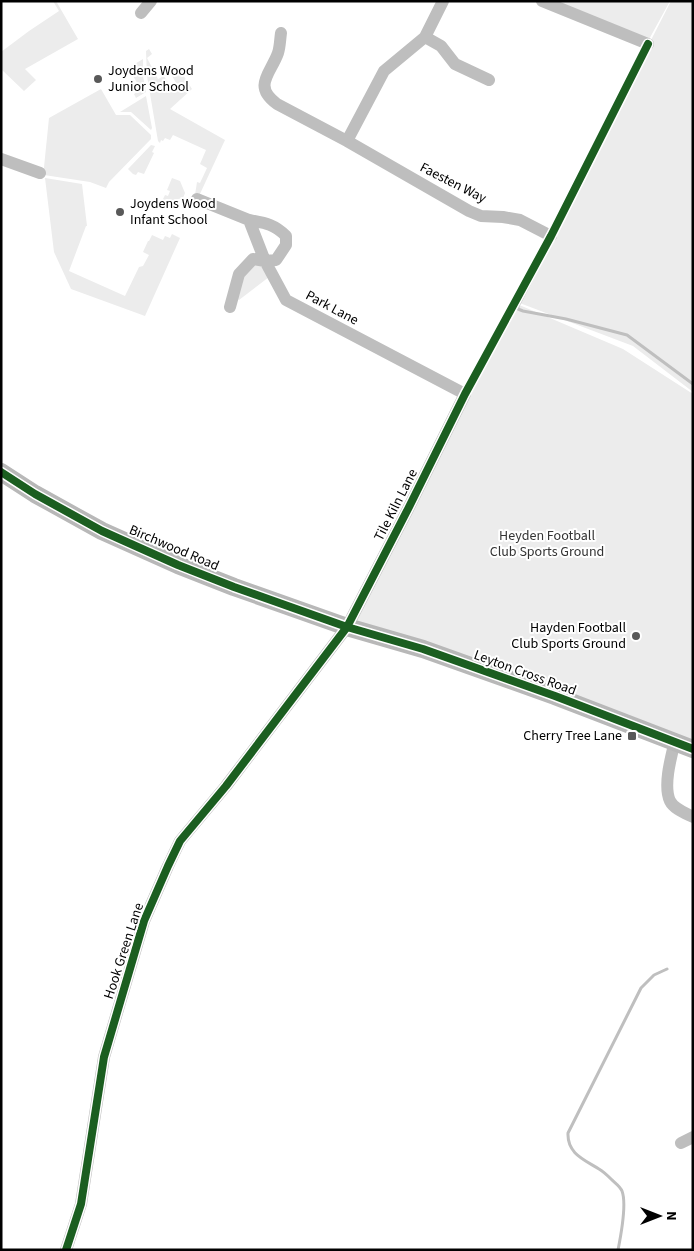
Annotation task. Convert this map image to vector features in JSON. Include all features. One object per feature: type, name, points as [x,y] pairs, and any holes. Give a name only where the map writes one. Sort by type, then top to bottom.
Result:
[{"type":"street","points":[[141,13],[151,1]]},
{"type":"street","points":[[347,141],[384,72],[425,37],[443,1]]},
{"type":"street","points":[[542,1],[648,44]]},
{"type":"street","name":"Faesten Way","points":[[281,33],[278,53],[264,83],[265,90],[270,99],[469,212],[481,216],[520,220],[550,236]]},
{"type":"street","points":[[425,37],[441,46],[455,64],[489,80]]},
{"type":"street","points":[[1,159],[24,174],[40,173]]},
{"type":"street","points":[[197,199],[249,220],[266,223],[278,229],[286,236],[286,245],[276,260],[266,262],[253,259],[239,274],[230,307]]},
{"type":"street","name":"Park Lane","points":[[249,220],[266,262],[286,300],[465,394]]},
{"type":"street","name":"Tile Kiln Lane","points":[[347,627],[465,394]]},
{"type":"street","name":"Birchwood Road","points":[[1,472],[35,494],[110,535],[234,587],[347,627]]},
{"type":"street","name":"Leyton Cross Road","points":[[347,627],[423,649],[555,696],[693,749]]},
{"type":"street","name":"Hook Green Lane","points":[[66,1250],[81,1204],[104,1057],[144,921],[168,866],[180,841],[226,786],[347,627]]},
{"type":"street","points":[[675,741],[669,766],[667,786],[670,801],[677,808],[693,817]]},
{"type":"green space","points":[[53,1],[56,1],[78,39],[25,69],[36,80],[24,91],[1,69],[1,52],[59,11]]},
{"type":"green space","points":[[542,1],[670,1],[647,43]]},
{"type":"green space","points":[[671,1],[693,1],[693,392],[633,346],[517,302]]},
{"type":"green space","points":[[149,49],[152,54],[147,58],[158,79],[164,76],[170,86],[176,83],[170,72],[178,67],[192,89],[170,109],[225,140],[199,196],[195,195],[197,182],[200,183],[207,168],[200,164],[206,150],[173,135],[170,140],[165,138],[160,143],[158,141],[147,76],[146,51]]},
{"type":"green space","points":[[143,59],[143,76],[146,92],[136,98],[134,94],[141,89],[128,68]]},
{"type":"green space","points":[[101,89],[116,115],[130,115],[151,135],[151,139],[109,182],[106,188],[90,182],[44,175],[49,118]]},
{"type":"green space","points":[[146,96],[151,130],[131,112],[120,112]]},
{"type":"green space","points":[[151,145],[155,146],[152,152],[154,153],[144,174],[138,172],[136,175],[133,174],[128,169]]},
{"type":"green space","points":[[45,178],[82,184],[87,226],[69,271],[125,296],[139,267],[143,266],[149,255],[143,252],[152,235],[163,240],[165,236],[170,238],[172,234],[180,238],[145,316],[71,289],[54,252]]},
{"type":"green space","points":[[172,178],[180,181],[185,193],[183,198],[164,202],[162,201],[165,195],[168,196],[170,191],[167,190]]},
{"type":"green space","points":[[252,264],[261,266],[269,277],[239,300],[235,298],[241,277]]},
{"type":"green space","name":"Heyden Football Club Sports Ground","points":[[517,304],[623,349],[693,394],[693,748],[348,627],[466,395]]},
{"type":"waterway","points":[[555,234],[650,48]]},
{"type":"waterway","points":[[551,242],[518,309],[627,335],[693,384]]},
{"type":"waterway","points":[[618,1250],[624,1211],[622,1191],[604,1173],[578,1156],[570,1146],[568,1133],[641,988],[654,975],[667,969]]},
{"type":"cycle path","points":[[66,1250],[81,1204],[104,1057],[144,921],[180,841],[226,786],[347,627],[465,394],[551,236],[648,44]]},
{"type":"cycle path","points":[[1,472],[35,494],[102,531],[178,565],[347,627],[423,649],[555,696],[693,749]]},
{"type":"place","name":"Joydens Wood Junior School","points":[[98,79]]},
{"type":"place","name":"Joydens Wood Infant School","points":[[120,212]]},
{"type":"place","name":"Hayden Football Club Sports Ground","points":[[636,636]]},
{"type":"place","name":"Cherry Tree Lane","points":[[632,736]]}]
